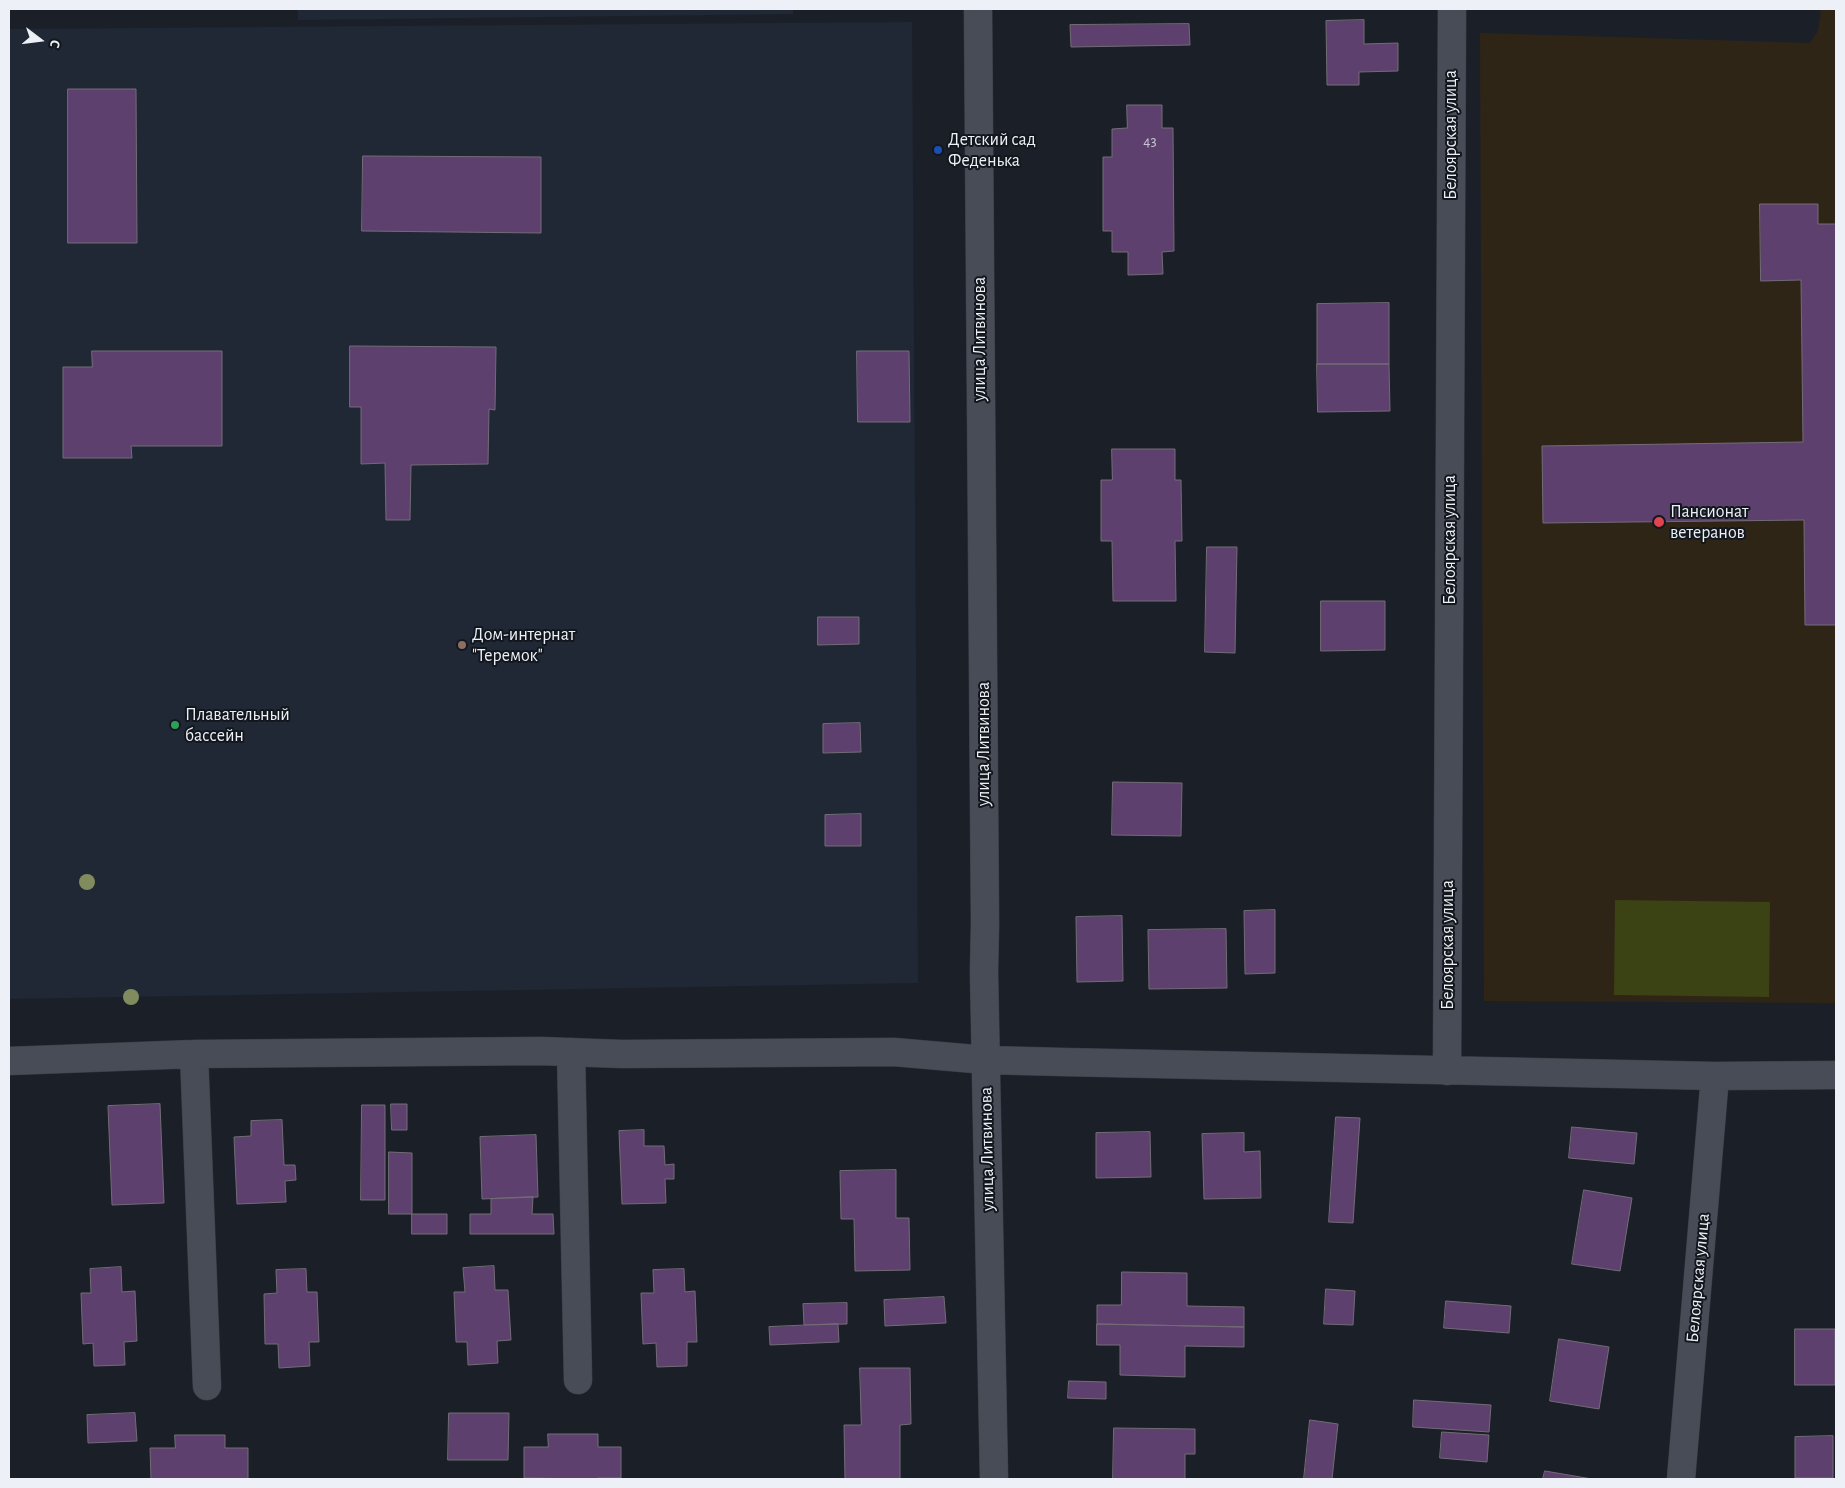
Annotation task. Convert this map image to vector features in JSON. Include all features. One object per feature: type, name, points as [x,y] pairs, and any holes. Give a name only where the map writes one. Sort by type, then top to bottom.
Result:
[{"type":"street","name":"улица Литвинова","points":[[978,9],[986,1060],[994,1479]]},
{"type":"street","name":"Белоярская улица","points":[[1447,1071],[1452,9]]},
{"type":"street","points":[[571,1052],[578,1380]]},
{"type":"street","points":[[9,1061],[194,1054],[894,1052],[986,1060],[1714,1076],[1836,1075]]},
{"type":"street","points":[[194,1054],[207,1386]]},
{"type":"street","name":"Белоярская улица","points":[[1681,1479],[1714,1076]]},
{"type":"shaded area","points":[[298,9],[793,9],[793,14],[298,20]]},
{"type":"shaded area","name":"Пансионат ветеранов","points":[[1821,9],[1836,9],[1836,1003],[1484,1001],[1480,33],[1810,43],[1818,31]]},
{"type":"shaded area","name":"Дом-интернат \"Теремок\"","points":[[912,22],[918,983],[9,999],[9,29]]},
{"type":"green space","points":[[1615,900],[1770,902],[1769,997],[1614,995]]},
{"type":"building","points":[[1364,20],[1364,44],[1398,43],[1398,71],[1359,72],[1359,85],[1327,85],[1326,21]]},
{"type":"building","points":[[1189,24],[1190,45],[1071,47],[1070,25]]},
{"type":"building","points":[[68,89],[136,89],[137,243],[68,243]]},
{"type":"building","points":[[1127,105],[1162,105],[1162,128],[1173,128],[1174,251],[1162,252],[1163,274],[1128,275],[1128,252],[1112,252],[1112,231],[1103,231],[1103,157],[1112,157],[1112,129],[1127,128]]},
{"type":"building","points":[[363,156],[541,157],[541,233],[362,231]]},
{"type":"building","points":[[1760,204],[1818,204],[1818,224],[1836,224],[1836,625],[1805,625],[1804,520],[1543,523],[1542,446],[1803,442],[1801,280],[1761,281]]},
{"type":"building","points":[[1389,303],[1389,364],[1317,364],[1317,304]]},
{"type":"building","points":[[350,346],[496,347],[495,410],[489,409],[488,464],[411,465],[410,520],[386,520],[385,463],[361,464],[361,407],[350,407]]},
{"type":"building","points":[[92,351],[222,351],[222,446],[131,446],[132,458],[63,458],[63,367],[92,367]]},
{"type":"building","points":[[857,351],[909,351],[910,422],[858,422]]},
{"type":"building","points":[[1317,364],[1389,364],[1390,411],[1318,412]]},
{"type":"building","points":[[1112,449],[1175,449],[1175,480],[1181,480],[1182,541],[1175,541],[1176,601],[1113,601],[1112,541],[1101,541],[1101,480],[1112,480]]},
{"type":"building","points":[[1207,547],[1237,547],[1235,653],[1205,652]]},
{"type":"building","points":[[1321,601],[1385,601],[1385,650],[1321,651]]},
{"type":"building","points":[[818,617],[859,617],[859,644],[818,645]]},
{"type":"building","points":[[860,723],[861,752],[823,753],[823,724]]},
{"type":"building","points":[[1113,782],[1182,783],[1181,836],[1112,835]]},
{"type":"building","points":[[861,814],[861,846],[825,846],[825,815]]},
{"type":"building","points":[[1275,910],[1275,973],[1245,974],[1244,911]]},
{"type":"building","points":[[1122,916],[1123,981],[1077,982],[1076,917]]},
{"type":"building","points":[[1226,929],[1227,988],[1149,989],[1148,930]]},
{"type":"building","points":[[160,1104],[164,1203],[112,1205],[108,1106]]},
{"type":"building","points":[[391,1104],[407,1104],[407,1130],[392,1130]]},
{"type":"building","points":[[362,1105],[385,1105],[385,1200],[361,1200]]},
{"type":"building","points":[[1336,1117],[1360,1118],[1353,1223],[1329,1222]]},
{"type":"building","points":[[282,1120],[284,1165],[295,1165],[296,1180],[285,1181],[286,1202],[237,1204],[234,1137],[251,1136],[251,1121]]},
{"type":"building","points":[[1572,1127],[1637,1133],[1634,1164],[1569,1158]]},
{"type":"building","points":[[644,1130],[644,1146],[664,1146],[665,1165],[674,1164],[674,1179],[665,1179],[666,1203],[622,1204],[619,1131]]},
{"type":"building","points":[[1150,1132],[1151,1177],[1096,1178],[1096,1133]]},
{"type":"building","points":[[1244,1133],[1244,1152],[1260,1151],[1261,1198],[1204,1199],[1202,1134]]},
{"type":"building","points":[[536,1135],[538,1197],[482,1199],[480,1137]]},
{"type":"building","points":[[389,1152],[412,1153],[412,1214],[389,1214]]},
{"type":"building","points":[[896,1170],[896,1218],[909,1218],[910,1270],[855,1271],[854,1219],[841,1219],[840,1171]]},
{"type":"building","points":[[1584,1190],[1632,1198],[1620,1271],[1572,1264]]},
{"type":"building","points":[[533,1197],[532,1214],[553,1214],[554,1234],[470,1234],[470,1214],[491,1214],[491,1199]]},
{"type":"building","points":[[412,1214],[447,1214],[447,1234],[412,1234]]},
{"type":"building","points":[[494,1266],[495,1290],[508,1290],[511,1340],[497,1341],[498,1363],[468,1365],[467,1342],[456,1342],[454,1292],[465,1292],[463,1268]]},
{"type":"building","points":[[121,1267],[122,1292],[135,1291],[137,1341],[124,1342],[125,1365],[94,1366],[93,1343],[83,1344],[81,1293],[91,1293],[90,1269]]},
{"type":"building","points":[[306,1269],[307,1292],[317,1292],[319,1342],[309,1342],[310,1366],[279,1368],[278,1344],[265,1344],[264,1294],[277,1293],[276,1270]]},
{"type":"building","points":[[684,1269],[685,1292],[695,1291],[697,1342],[687,1342],[687,1366],[657,1367],[656,1343],[643,1344],[641,1293],[654,1293],[653,1270]]},
{"type":"building","points":[[1122,1272],[1187,1273],[1187,1306],[1244,1307],[1244,1327],[1097,1324],[1097,1305],[1121,1305]]},
{"type":"building","points":[[1326,1289],[1355,1291],[1353,1325],[1324,1324]]},
{"type":"building","points":[[944,1297],[946,1323],[885,1326],[884,1300]]},
{"type":"building","points":[[1446,1301],[1511,1306],[1509,1333],[1444,1328]]},
{"type":"building","points":[[847,1303],[847,1324],[804,1325],[803,1304]]},
{"type":"building","points":[[838,1324],[839,1342],[770,1345],[769,1327]]},
{"type":"building","points":[[1097,1324],[1244,1327],[1244,1347],[1185,1346],[1185,1377],[1120,1375],[1120,1345],[1097,1345]]},
{"type":"building","points":[[1795,1329],[1835,1329],[1835,1385],[1795,1385]]},
{"type":"building","points":[[1559,1339],[1609,1347],[1599,1409],[1550,1401]]},
{"type":"building","points":[[860,1368],[910,1368],[911,1424],[900,1425],[900,1479],[845,1479],[844,1425],[861,1425]]},
{"type":"building","points":[[1069,1381],[1106,1382],[1106,1399],[1068,1398]]},
{"type":"building","points":[[1414,1400],[1491,1405],[1489,1432],[1413,1427]]},
{"type":"building","points":[[135,1413],[137,1441],[88,1443],[87,1415]]},
{"type":"building","points":[[449,1413],[509,1413],[508,1460],[448,1460]]},
{"type":"building","points":[[1310,1420],[1338,1424],[1332,1479],[1304,1479]]},
{"type":"building","points":[[1114,1428],[1195,1429],[1195,1454],[1185,1454],[1185,1479],[1113,1479]]},
{"type":"building","points":[[1442,1432],[1489,1435],[1487,1462],[1440,1458]]},
{"type":"building","points":[[548,1434],[598,1434],[598,1447],[621,1447],[621,1478],[524,1478],[524,1447],[548,1447]]},
{"type":"building","points":[[175,1435],[225,1435],[225,1448],[248,1448],[248,1479],[151,1479],[150,1448],[175,1448]]},
{"type":"building","points":[[1833,1436],[1833,1478],[1795,1478],[1795,1437]]},
{"type":"building","points":[[1545,1471],[1592,1479],[1543,1479]]},
{"type":"place","name":"Детский сад Феденька","points":[[938,150]]},
{"type":"place","name":"Пансионат ветеранов","points":[[1659,522]]},
{"type":"place","name":"Дом-интернат \"Теремок\"","points":[[462,645]]},
{"type":"place","name":"Плавательный бассейн","points":[[175,725]]}]
